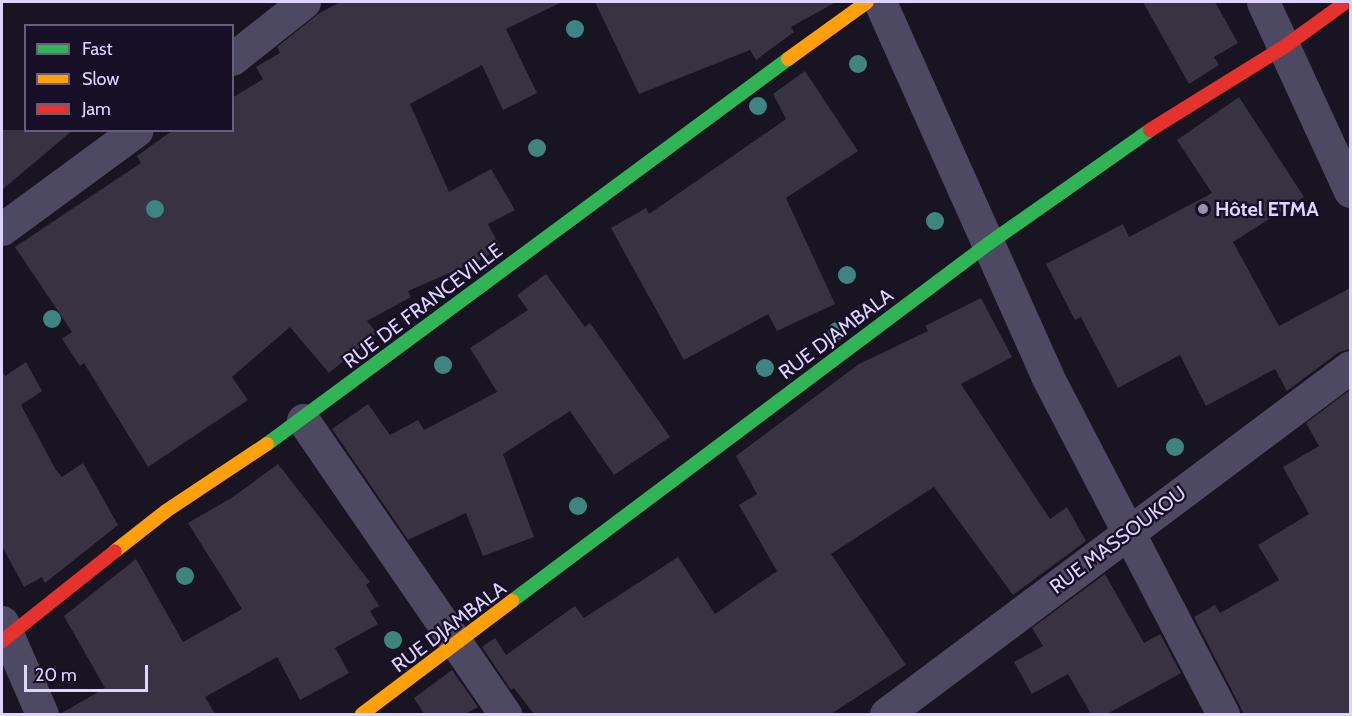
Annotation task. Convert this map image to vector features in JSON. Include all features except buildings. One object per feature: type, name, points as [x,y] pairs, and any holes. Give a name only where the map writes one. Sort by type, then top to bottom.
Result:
[{"type":"street","points":[[234,57],[304,2]]},
{"type":"street","name":"RUE DE FRANCEVILLE","points":[[4,633],[166,512],[303,420],[434,320],[867,2]]},
{"type":"street","points":[[880,2],[1047,376],[1223,714]]},
{"type":"street","points":[[1263,2],[1350,191]]},
{"type":"street","name":"RUE DJAMBALA","points":[[362,714],[458,645],[988,243],[1150,130],[1284,47],[1346,2]]},
{"type":"street","points":[[2,228],[134,132]]},
{"type":"street","name":"RUE MASSOUKOU","points":[[886,714],[1350,367]]},
{"type":"street","points":[[303,420],[505,714]]},
{"type":"street","points":[[4,633],[42,714]]},
{"type":"traffic: fast","points":[[267,444],[788,59]]},
{"type":"traffic: fast","points":[[512,601],[988,244],[1150,130]]},
{"type":"traffic: slow","points":[[788,59],[867,2]]},
{"type":"traffic: slow","points":[[115,551],[166,511],[267,444]]},
{"type":"traffic: slow","points":[[362,714],[512,601]]},
{"type":"traffic: jam","points":[[1150,130],[1284,47],[1346,2]]},
{"type":"traffic: jam","points":[[2,641],[115,551]]},
{"type":"place","name":"Hôtel ETMA","points":[[1203,209]]}]
